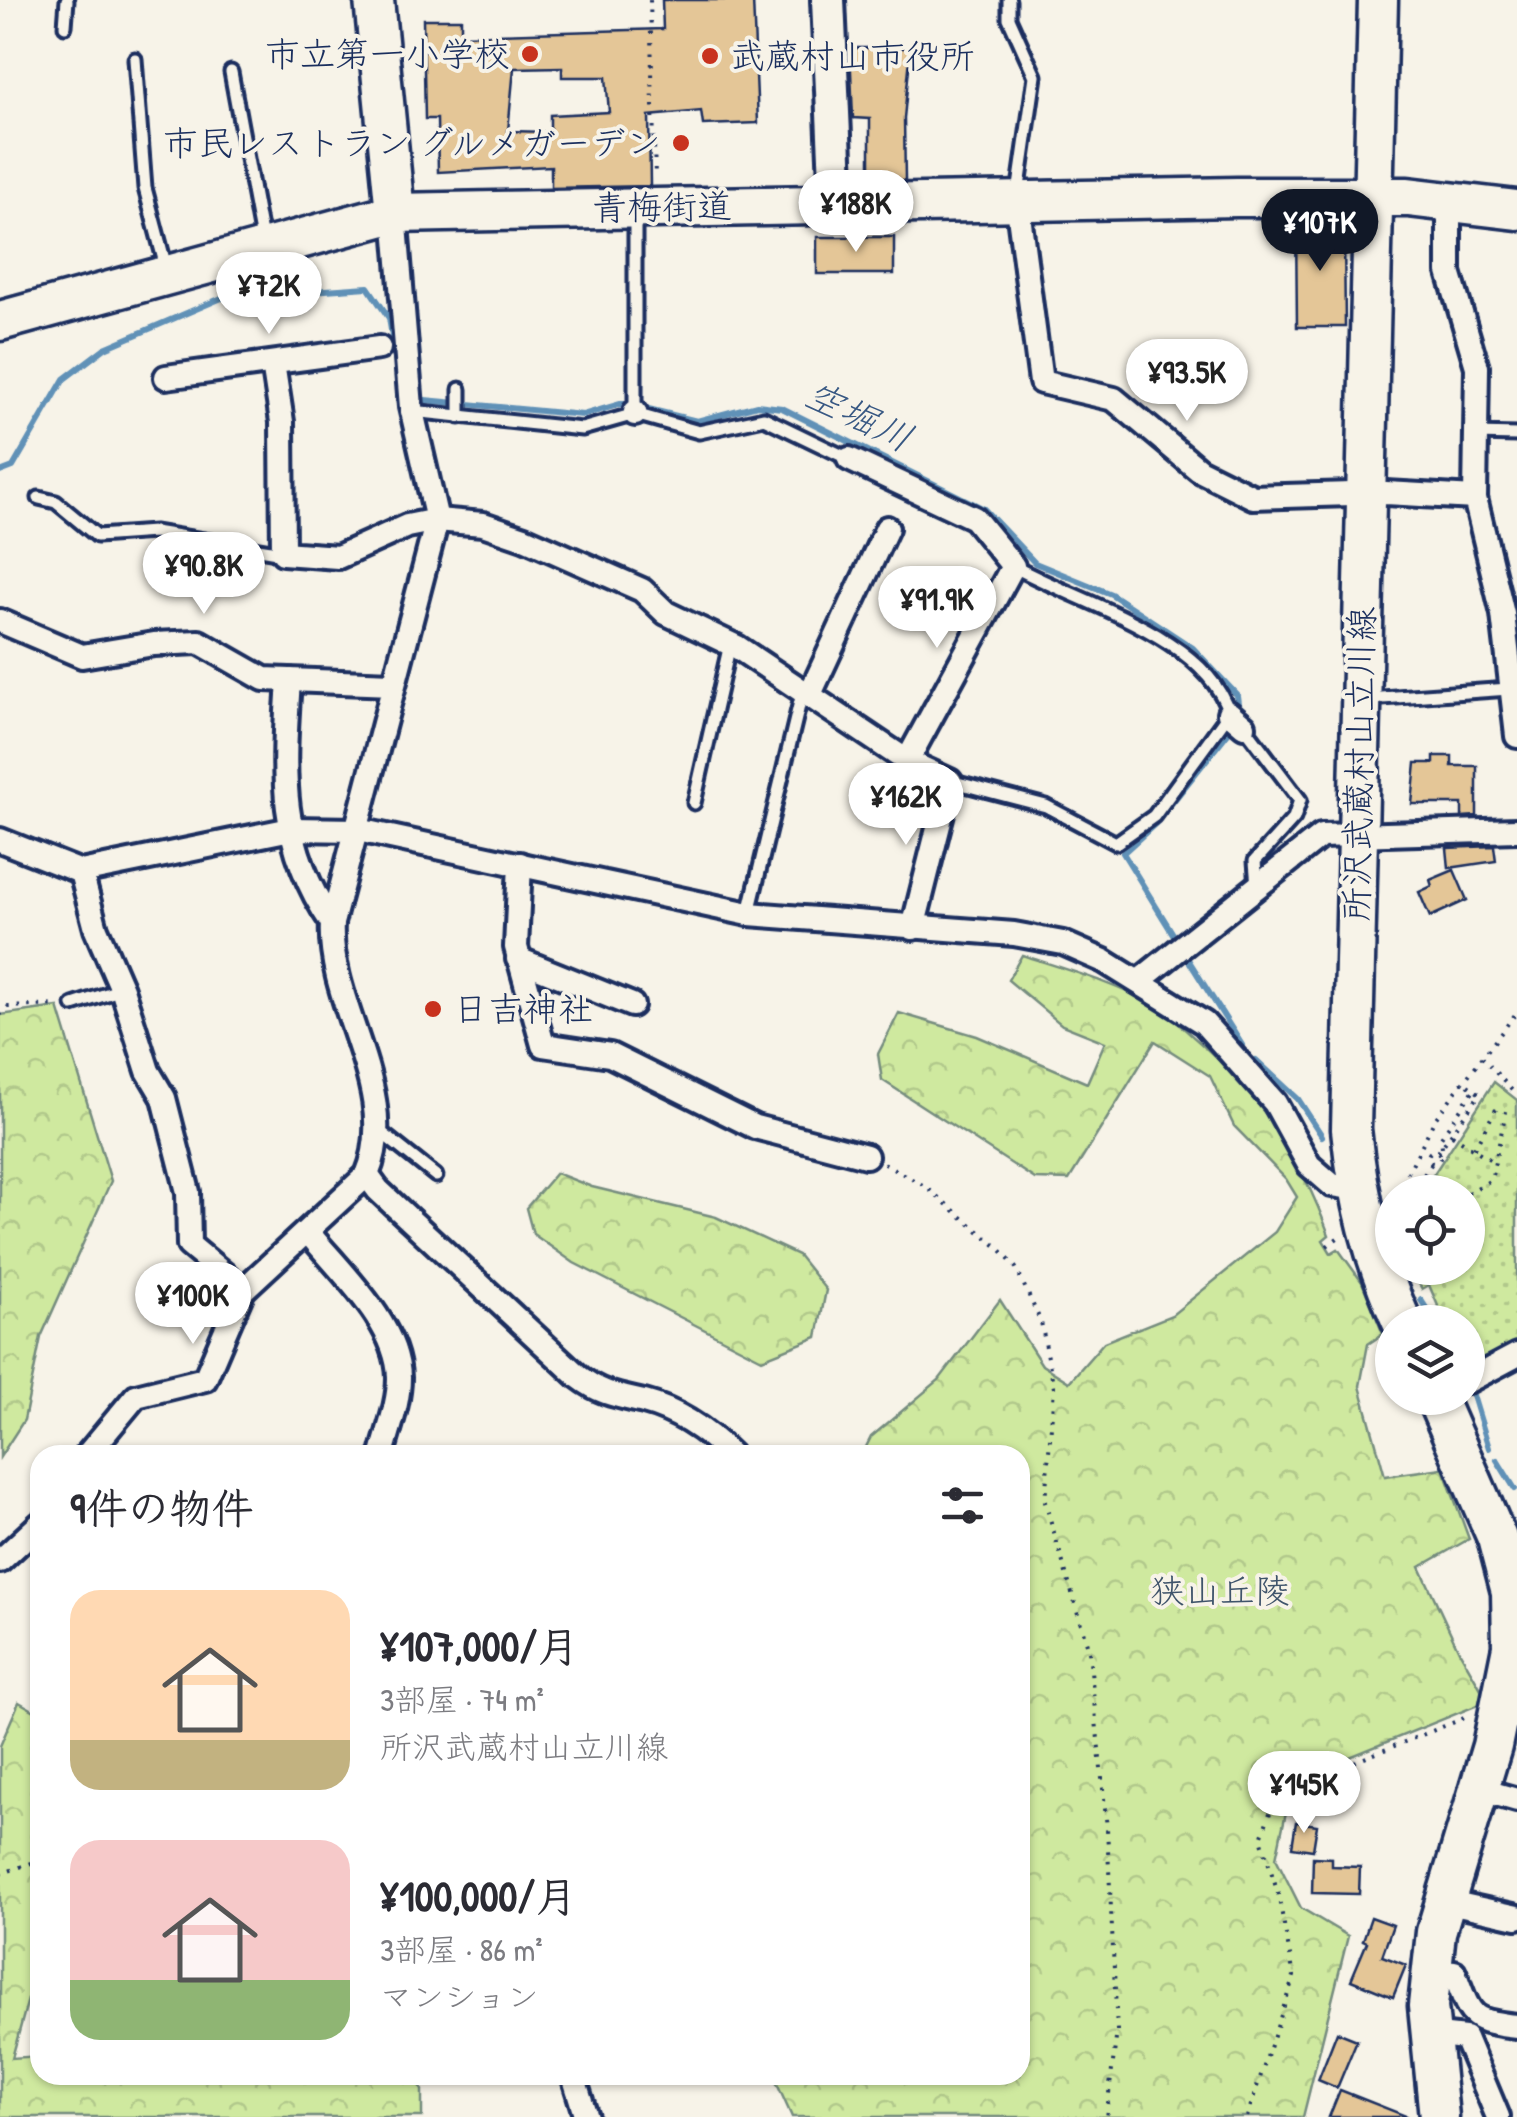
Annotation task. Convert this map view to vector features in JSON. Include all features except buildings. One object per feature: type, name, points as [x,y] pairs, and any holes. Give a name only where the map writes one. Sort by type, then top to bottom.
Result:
[{"type":"main road","points":[[374,0],[395,213]]},
{"type":"main road","name":"所沢武蔵村山立川線","points":[[1378,0],[1351,1130],[1357,1189],[1380,1273],[1394,1305]]},
{"type":"main road","name":"青梅街道","points":[[0,321],[395,213],[1372,197],[1517,210]]},
{"type":"main road","points":[[1439,2117],[1430,2034],[1432,1970],[1445,1901],[1503,1702],[1515,1647],[1512,1592],[1498,1538],[1444,1415]]},
{"type":"street","points":[[828,0],[837,204]]},
{"type":"street","points":[[1017,200],[1041,382],[1114,399],[1199,470],[1242,494],[1267,500],[1364,494],[1475,498]]},
{"type":"street","points":[[1449,201],[1448,272],[1475,351],[1475,498],[1503,614],[1517,736]]},
{"type":"street","points":[[96,1445],[136,1396],[205,1378],[243,1290],[367,1174],[374,1157],[376,1128],[358,1038],[330,957],[332,924],[437,520],[411,404],[395,213]]},
{"type":"street","points":[[166,377],[378,348]]},
{"type":"street","points":[[274,363],[282,422],[284,553],[308,558],[338,557],[407,526],[437,520],[484,524],[642,590],[666,613],[730,644],[907,761],[950,781],[913,928]]},
{"type":"street","points":[[849,459],[974,518],[1013,566],[907,761]]},
{"type":"street","points":[[807,692],[887,528]]},
{"type":"street","points":[[0,621],[82,656],[154,644],[199,642],[264,679],[392,684]]},
{"type":"street","points":[[289,680],[282,782],[291,828],[316,900],[332,924]]},
{"type":"street","points":[[0,840],[82,872],[291,828],[358,830],[749,914],[1014,934],[1063,943],[1140,981],[1204,1022],[1268,1094],[1321,1178],[1357,1189]]},
{"type":"street","points":[[1140,981],[1320,836],[1517,830]]},
{"type":"street","points":[[520,864],[518,960],[543,1044],[610,1056],[755,1126],[866,1156]]},
{"type":"street","points":[[82,872],[96,929],[122,989],[148,1071],[164,1098],[188,1192],[189,1245],[243,1290]]},
{"type":"street","points":[[518,960],[632,1004]]},
{"type":"street","points":[[367,1174],[378,1190],[579,1377],[600,1393],[645,1402],[683,1418],[718,1445]]},
{"type":"street","points":[[308,1232],[382,1325],[396,1357],[396,1404],[385,1445]]},
{"type":"street","points":[[1485,1372],[1517,1356]]},
{"type":"street","points":[[0,1561],[30,1533]]},
{"type":"street","points":[[1478,1789],[1517,1800]]},
{"type":"street","points":[[1445,1901],[1517,1917]]},
{"type":"street","points":[[1432,1970],[1454,1972],[1471,2016],[1482,2022],[1517,2026]]},
{"type":"street","points":[[1430,2034],[1465,2038],[1498,2117]]},
{"type":"street","points":[[576,2085],[586,2117]]},
{"type":"lane","points":[[65,26],[67,0]]},
{"type":"lane","points":[[1010,0],[1009,18],[1035,76],[1017,200]]},
{"type":"lane","points":[[135,59],[145,188],[168,275]]},
{"type":"lane","points":[[231,72],[264,249]]},
{"type":"lane","points":[[635,408],[638,244],[645,207]]},
{"type":"lane","points":[[460,389],[460,416]]},
{"type":"lane","points":[[411,404],[460,416],[582,430],[635,408],[699,432],[764,418],[849,459]]},
{"type":"lane","points":[[1475,434],[1517,435]]},
{"type":"lane","points":[[39,498],[56,502],[97,536],[154,532],[284,553]]},
{"type":"lane","points":[[1013,566],[1094,603],[1188,656],[1224,696],[1236,720],[1300,800],[1294,818],[1254,861],[1257,886]]},
{"type":"lane","points":[[694,803],[730,644]]},
{"type":"lane","points":[[1360,698],[1509,688]]},
{"type":"lane","points":[[749,914],[807,692]]},
{"type":"lane","points":[[950,781],[1046,806],[1116,843],[1154,816],[1236,720]]},
{"type":"lane","points":[[73,1005],[122,989]]},
{"type":"lane","points":[[376,1128],[436,1176]]},
{"type":"path","points":[[645,207],[650,0]]},
{"type":"path","points":[[0,1014],[8,1007],[73,1005]]},
{"type":"path","points":[[1406,1175],[1426,1132],[1517,1012]]},
{"type":"path","points":[[1482,1058],[1517,1096]]},
{"type":"path","points":[[1423,1175],[1432,1162],[1429,1154],[1440,1149],[1452,1135],[1480,1094],[1464,1082]]},
{"type":"path","points":[[1440,1149],[1441,1137],[1474,1090]]},
{"type":"path","points":[[1474,1148],[1499,1104]]},
{"type":"path","points":[[1485,1184],[1491,1180],[1496,1163],[1507,1107]]},
{"type":"path","points":[[1452,1135],[1496,1163]]},
{"type":"path","points":[[866,1156],[926,1187],[999,1248],[1016,1268],[1042,1322],[1054,1388],[1045,1502],[1088,1650],[1106,1828],[1117,2031],[1106,2117]]},
{"type":"path","points":[[1247,2117],[1294,1976],[1278,1894],[1260,1838],[1275,1799],[1300,1784],[1503,1702]]},
{"type":"path","points":[[0,1874],[30,1864]]},
{"type":"green space","name":"狭山丘陵","points":[[1022,955],[1108,984],[1157,1007],[1241,1083],[1292,1154],[1329,1235],[1323,1240],[1331,1253],[1338,1249],[1362,1282],[1375,1314],[1375,1339],[1368,1344],[1360,1386],[1385,1476],[1443,1468],[1469,1539],[1420,1567],[1459,1651],[1488,1701],[1293,1780],[1276,1858],[1301,1908],[1348,1936],[1303,2117],[792,2117],[778,2085],[1030,2085],[1030,1445],[867,1445],[871,1437],[939,1380],[1000,1300],[1042,1365],[1069,1382],[1104,1342],[1172,1315],[1275,1232],[1297,1197],[1286,1179],[1234,1126],[1210,1076],[1155,1041],[1069,1180],[1035,1179],[882,1080],[878,1054],[899,1013],[977,1036],[1087,1083],[1105,1042],[1062,1025],[1008,980]]},
{"type":"green space","points":[[58,1007],[111,1181],[41,1337],[24,1420],[0,1457],[0,1015]]},
{"type":"green space","points":[[1494,1082],[1517,1100],[1517,1345],[1485,1361],[1485,1305],[1438,1305],[1429,1285],[1485,1285],[1485,1175],[1433,1175]]},
{"type":"green space","points":[[556,1173],[592,1187],[716,1217],[798,1255],[826,1290],[817,1337],[762,1359],[574,1263],[533,1234],[526,1208]]},
{"type":"green space","points":[[19,1702],[30,1708],[30,1992],[12,2058],[30,2057],[30,2085],[419,2085],[422,2117],[0,2117],[0,1746]]},
{"type":"waterway","name":"空堀川","points":[[0,472],[13,467],[64,379],[105,348],[224,297],[368,287],[389,318],[402,397]]},
{"type":"waterway","name":"空堀川","points":[[414,399],[583,415],[624,403],[697,421],[757,405],[782,408],[984,509],[1035,563],[1111,594],[1193,648],[1237,695],[1239,712]]},
{"type":"waterway","name":"空堀川","points":[[1178,942],[1123,853],[1156,823],[1235,724]]},
{"type":"waterway","name":"空堀川","points":[[1184,953],[1242,1045]]},
{"type":"waterway","name":"空堀川","points":[[1256,1060],[1298,1099],[1322,1136]]},
{"type":"waterway","name":"空堀川","points":[[1421,1300],[1424,1305]]},
{"type":"waterway","name":"空堀川","points":[[1479,1415],[1489,1448]]},
{"type":"waterway","name":"空堀川","points":[[1497,1460],[1515,1489]]},
{"type":"place","name":"市立第一小学校","points":[[530,54]]},
{"type":"place","name":"武蔵村山市役所","points":[[710,56]]},
{"type":"place","name":"市民レストラン グルメガーデン","points":[[681,143]]},
{"type":"place","name":"日吉神社","points":[[433,1009]]}]
